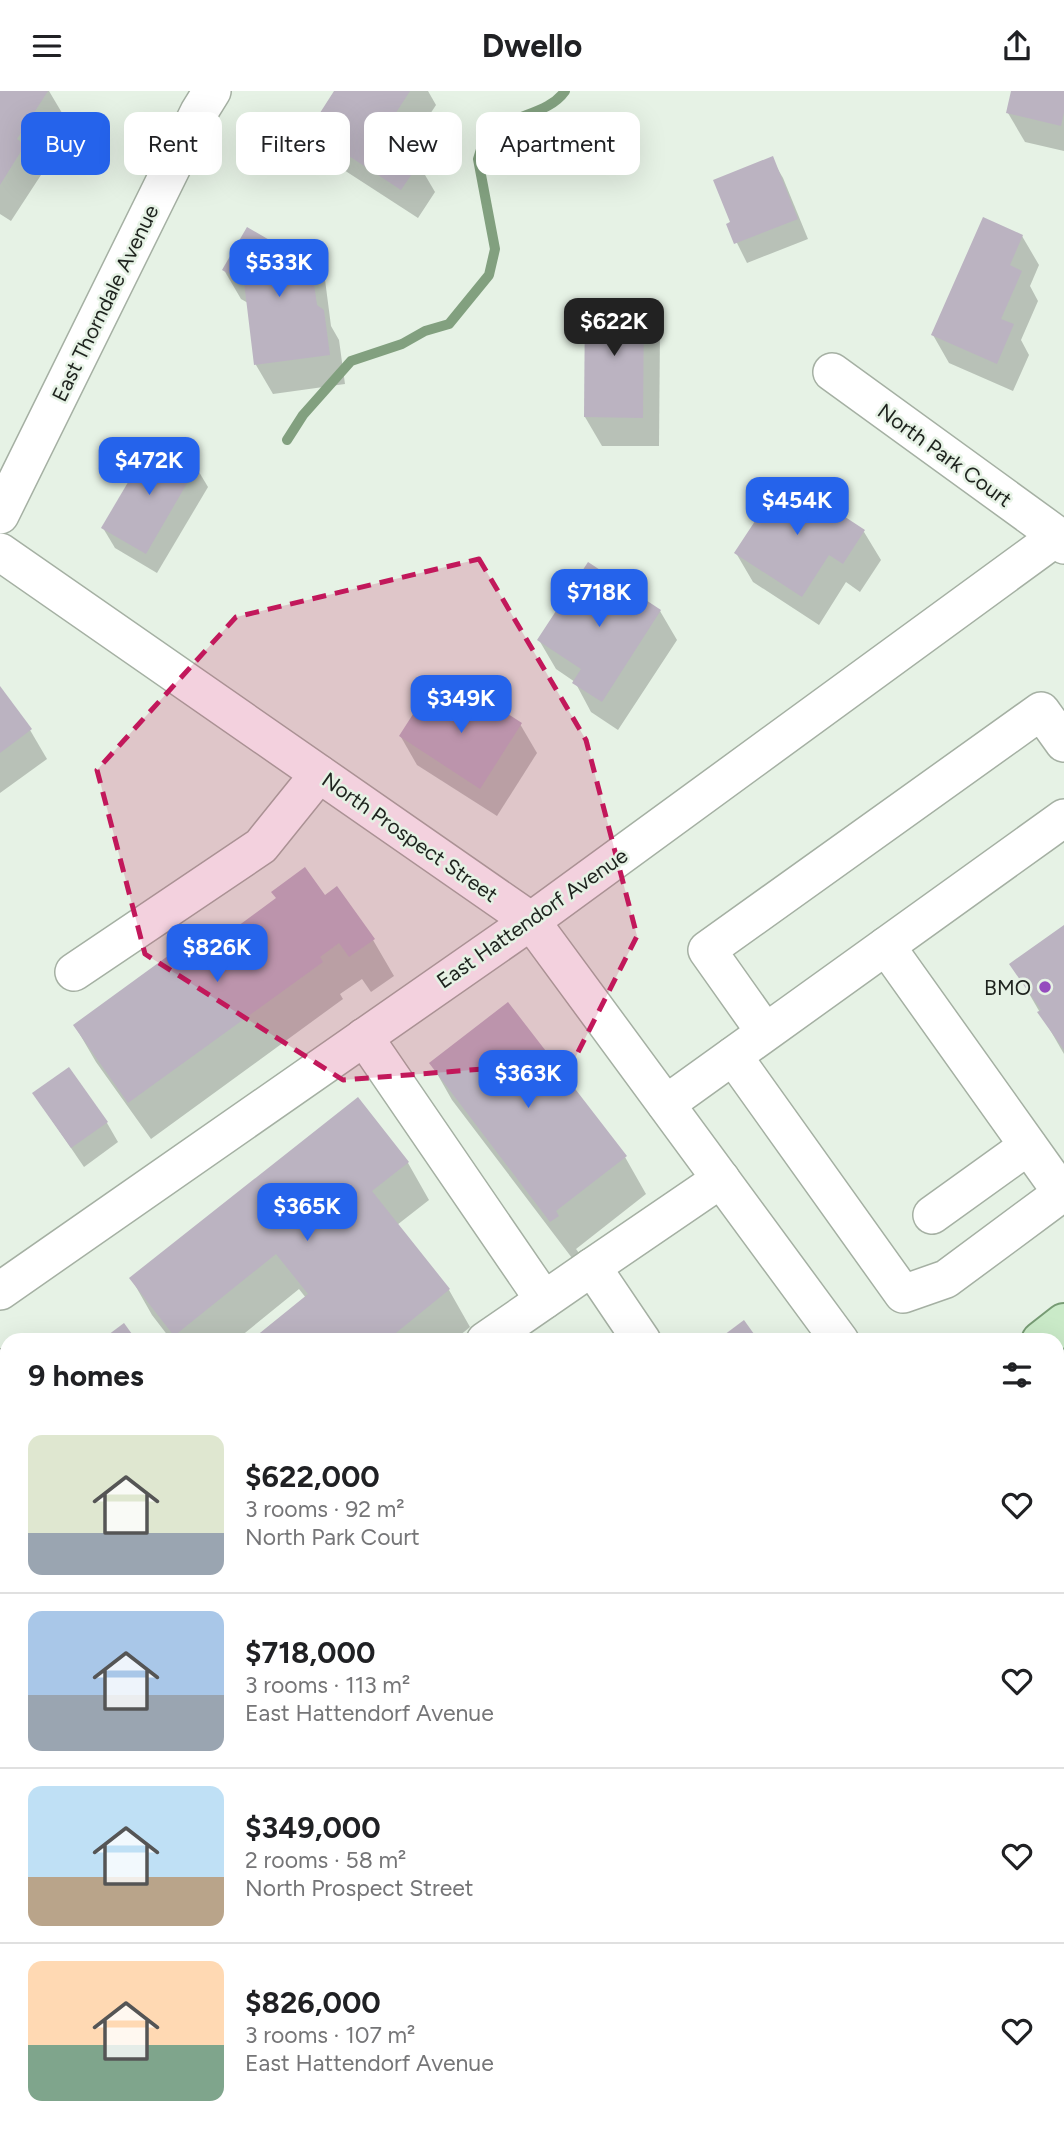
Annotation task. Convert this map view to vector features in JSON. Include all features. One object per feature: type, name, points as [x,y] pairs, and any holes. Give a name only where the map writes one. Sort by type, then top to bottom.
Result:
[{"type":"street","name":"East Thorndale Avenue","points":[[0,515],[199,112],[212,91]]},
{"type":"street","name":"North Park Court","points":[[832,372],[1062,531]]},
{"type":"street","name":"East Hattendorf Avenue","points":[[0,1291],[531,921],[1062,531]]},
{"type":"street","name":"North Prospect Street","points":[[0,552],[531,921],[834,1333]]},
{"type":"street","points":[[765,1032],[707,950],[1041,711],[1064,743]]},
{"type":"street","points":[[74,972],[261,846],[319,774]]},
{"type":"street","points":[[666,1104],[1064,818]]},
{"type":"street","points":[[733,1056],[903,1294],[946,1279],[1062,1193],[886,946]]},
{"type":"street","points":[[364,1037],[544,1300]]},
{"type":"street","points":[[932,1215],[1028,1146]]},
{"type":"street","points":[[502,1333],[544,1300],[721,1179]]},
{"type":"street","points":[[592,1267],[637,1333]]},
{"type":"highlighted area","points":[[479,559],[586,740],[637,936],[573,1062],[343,1080],[145,954],[97,770],[236,617]]},
{"type":"building","points":[[0,91],[48,91],[34,112],[21,112],[21,133],[17,139],[21,142],[21,151],[0,185]]},
{"type":"building","points":[[334,91],[410,91],[396,112],[364,112],[364,166],[350,157],[350,112],[321,112]]},
{"type":"building","points":[[1011,91],[1064,91],[1061,126],[1006,113]]},
{"type":"building","points":[[773,156],[798,219],[734,244],[726,224],[730,222],[713,180]]},
{"type":"building","points":[[378,175],[411,175],[401,190]]},
{"type":"building","points":[[983,217],[1023,235],[1010,265],[1022,271],[1001,319],[1014,324],[997,364],[931,335]]},
{"type":"building","points":[[247,227],[278,245],[308,241],[317,305],[324,310],[330,355],[254,365],[244,282],[222,270]]},
{"type":"building","points":[[585,299],[644,299],[643,418],[584,417]]},
{"type":"building","points":[[153,440],[197,466],[146,554],[101,528]]},
{"type":"building","points":[[784,477],[865,530],[843,564],[829,555],[802,597],[734,553]]},
{"type":"building","points":[[588,562],[661,610],[602,702],[572,683],[581,669],[537,640]]},
{"type":"building","points":[[0,686],[32,729],[0,753]]},
{"type":"building","points":[[431,686],[478,716],[488,701],[522,723],[480,789],[399,736]]},
{"type":"building","points":[[305,867],[325,895],[337,886],[375,939],[349,957],[339,943],[320,957],[323,962],[128,1103],[73,1025],[209,926],[219,940],[276,898],[271,892]]},
{"type":"building","name":"BMO","points":[[1064,925],[1064,1050],[1037,1012],[1041,1010],[1009,964]]},
{"type":"building","points":[[508,1002],[627,1156],[556,1211],[559,1216],[550,1222],[429,1063]]},
{"type":"building","points":[[69,1067],[108,1122],[71,1148],[32,1093]]},
{"type":"building","points":[[358,1097],[409,1162],[372,1191],[450,1289],[396,1333],[260,1333],[308,1294],[276,1254],[178,1333],[172,1333],[129,1278]]},
{"type":"building","points":[[744,1320],[753,1333],[727,1333]]},
{"type":"building","points":[[124,1323],[131,1333],[111,1333]]},
{"type":"waterway","points":[[287,440],[303,415],[351,361],[402,344],[425,331],[449,324],[489,275],[495,249],[478,159],[484,144],[493,132],[544,108],[565,91]]},
{"type":"place","name":"BMO","points":[[1045,987]]}]
